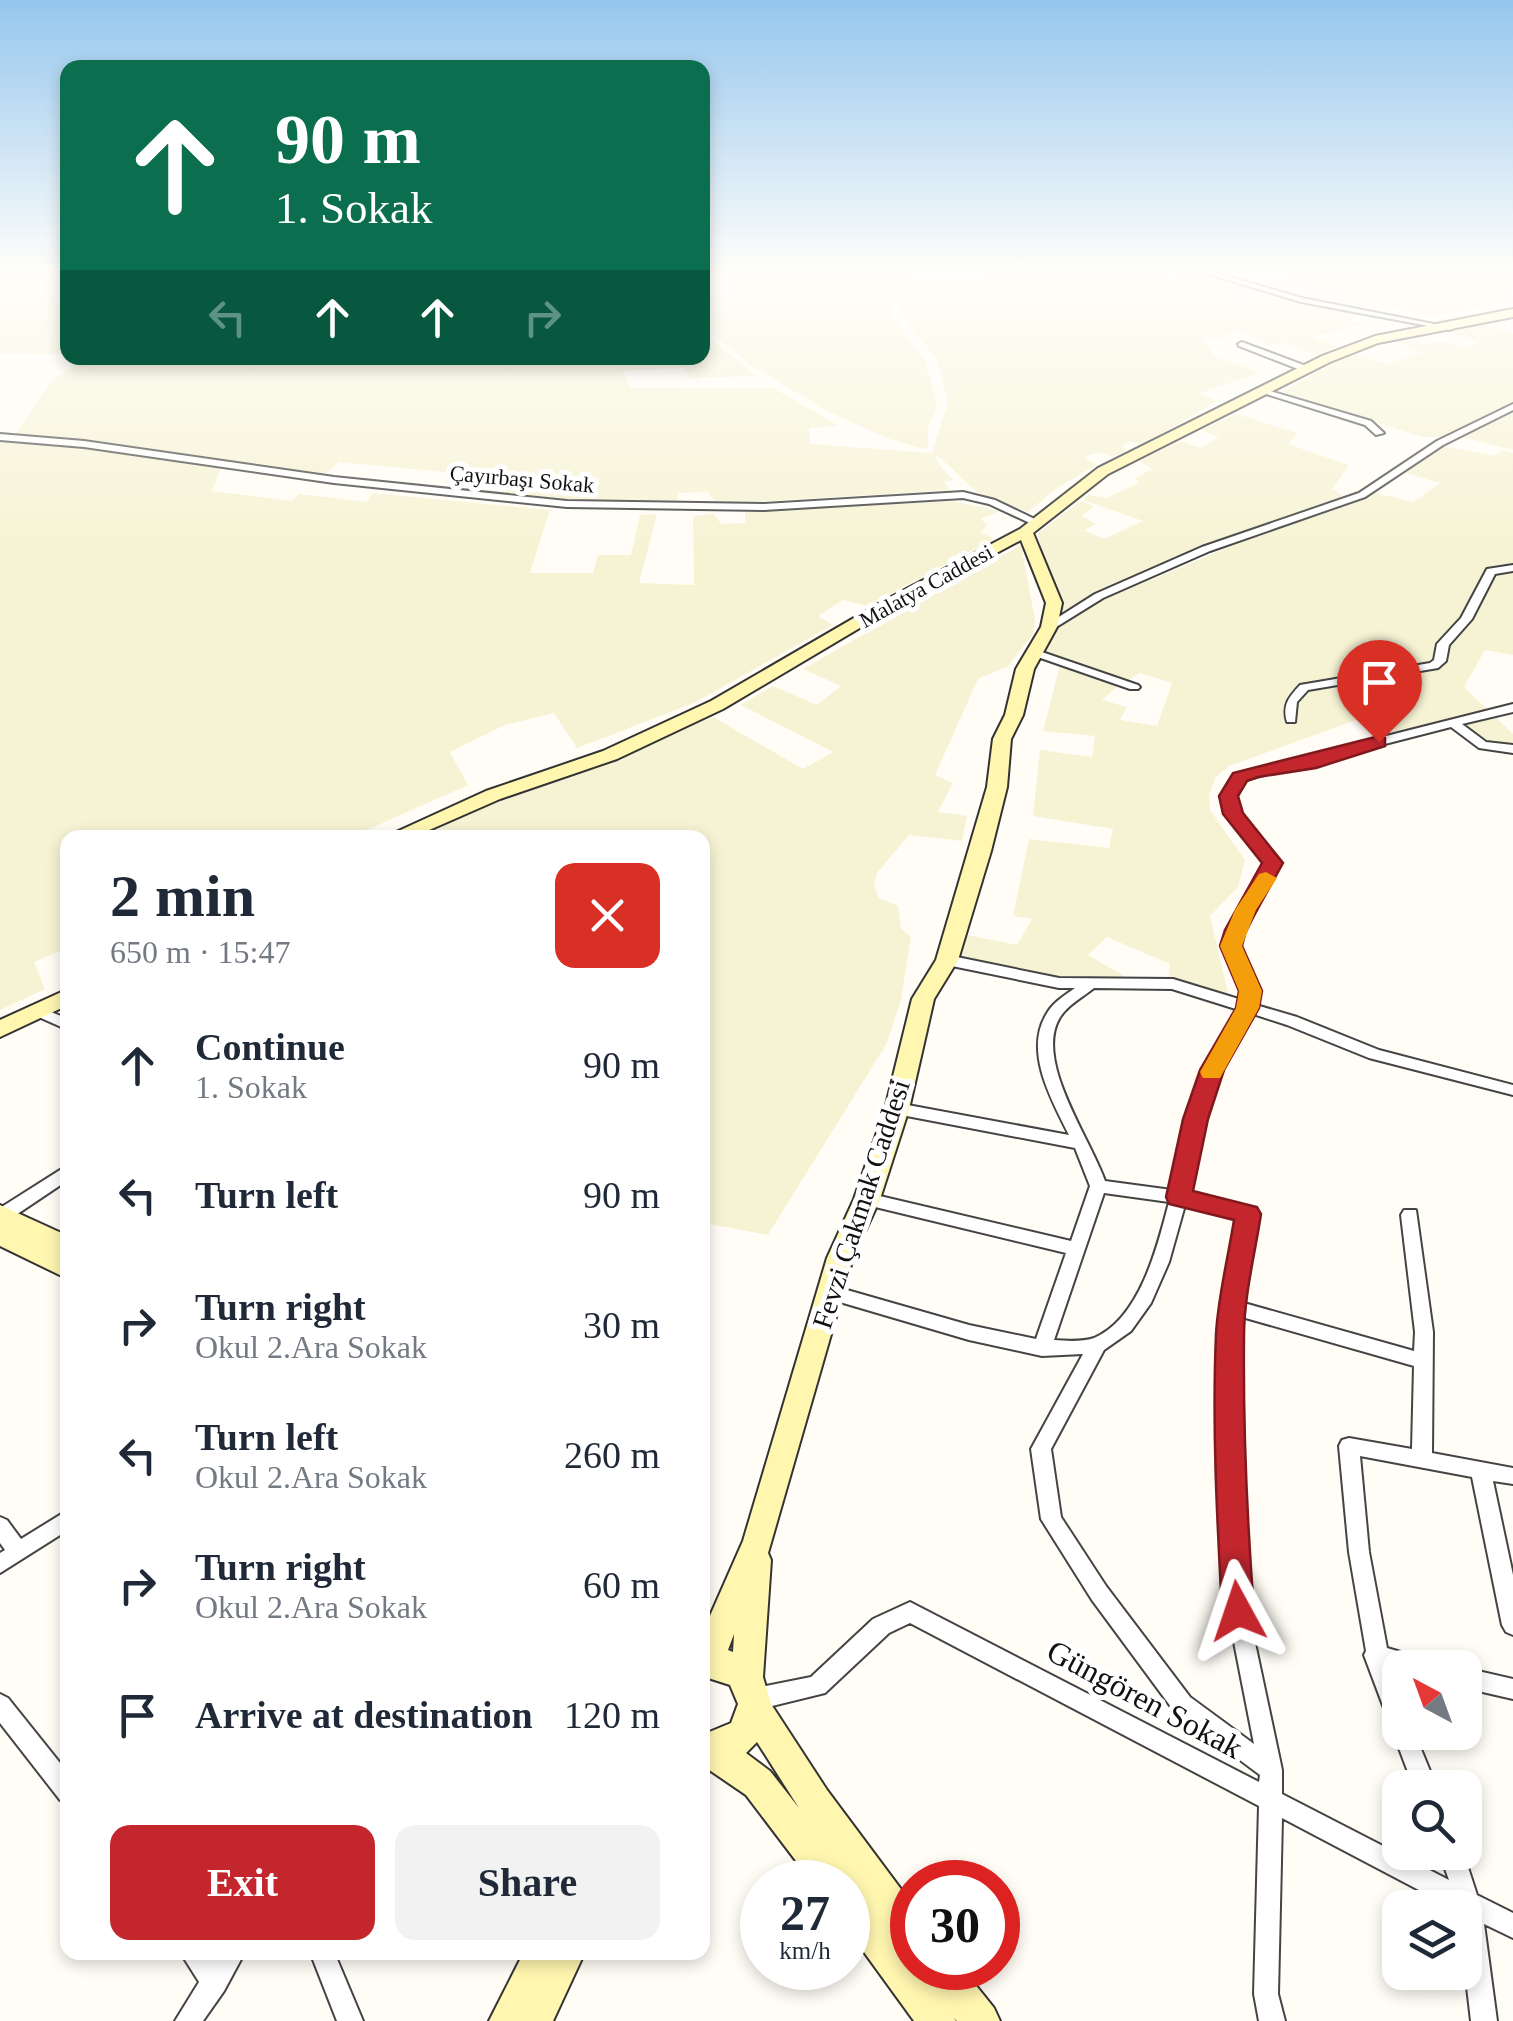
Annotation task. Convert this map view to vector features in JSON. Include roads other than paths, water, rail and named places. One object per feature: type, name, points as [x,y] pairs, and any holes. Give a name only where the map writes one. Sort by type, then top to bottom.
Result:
[{"type":"street","points":[[1291,363],[1306,369]]},
{"type":"street","name":"Malatya Caddesi","points":[[411,830],[492,795],[610,755],[717,706],[884,607],[1031,527],[1103,471],[1319,363]]},
{"type":"street","points":[[1266,391],[1368,423],[1379,433]]},
{"type":"street","points":[[1049,626],[1100,596],[1206,549],[1362,496],[1440,443],[1513,407]]},
{"type":"street","name":"Çayırbaşı Sokak","points":[[0,438],[84,444],[334,480],[567,504],[764,507],[963,495],[992,502],[1031,527]]},
{"type":"street","points":[[1031,527],[1054,603],[1049,626]]},
{"type":"street","points":[[1291,719],[1290,702],[1304,687],[1434,666],[1440,661],[1442,644],[1466,619],[1491,571],[1513,568]]},
{"type":"street","name":"Fevzi Çakmak Caddesi","points":[[758,1541],[833,1293],[840,1258],[867,1199],[897,1109],[923,999],[947,960],[990,819],[1002,739],[1025,669],[1049,626]]},
{"type":"street","points":[[1036,654],[1134,687]]},
{"type":"street","points":[[1270,1770],[1182,1704],[1098,1593],[1051,1519],[1042,1449],[1098,1344],[1128,1324],[1140,1306],[1178,1197],[1212,1070],[1248,1008],[1250,991],[1231,946],[1272,863],[1233,814],[1228,796],[1233,785],[1254,772],[1310,764],[1513,708]]},
{"type":"street","points":[[1454,724],[1484,745],[1513,750]]},
{"type":"street","points":[[947,960],[1090,984],[1173,984],[1374,1054],[1513,1090]]},
{"type":"street","points":[[1042,1349],[1098,1186],[1094,1167],[1078,1143],[1048,1068],[1047,1032],[1056,1010],[1090,984]]},
{"type":"street","points":[[0,1029],[60,1000]]},
{"type":"street","points":[[37,1011],[60,1021]]},
{"type":"street","points":[[897,1109],[1078,1143]]},
{"type":"street","points":[[0,1216],[60,1176]]},
{"type":"street","points":[[1098,1186],[1178,1197],[1248,1214],[1230,1334],[1232,1392],[1226,1437],[1232,1471],[1234,1590],[1270,1770],[1266,1994],[1272,2021]]},
{"type":"street","points":[[867,1199],[1078,1248]]},
{"type":"street","points":[[1410,1215],[1424,1361],[1422,1460]]},
{"type":"street","points":[[0,1216],[60,1244]]},
{"type":"street","points":[[6,1243],[60,1266]]},
{"type":"street","points":[[833,1293],[1042,1349],[1098,1344]]},
{"type":"street","points":[[1235,1308],[1424,1361]]},
{"type":"street","points":[[1382,1675],[1375,1656],[1357,1549],[1349,1446],[1513,1476]]},
{"type":"street","points":[[1481,1472],[1513,1625]]},
{"type":"street","points":[[0,1526],[9,1558],[60,1523]]},
{"type":"street","points":[[710,1648],[758,1541]]},
{"type":"street","points":[[710,1749],[734,1743],[748,1729],[753,1695],[758,1541]]},
{"type":"street","name":"Güngören Sokak","points":[[753,1695],[816,1686],[873,1632],[910,1612],[1440,1890]]},
{"type":"street","points":[[1375,1656],[1382,1658]]},
{"type":"street","points":[[710,1662],[729,1664],[753,1695],[815,1802],[890,1903]]},
{"type":"street","points":[[1482,1682],[1513,1690]]},
{"type":"street","points":[[0,1705],[60,1782]]},
{"type":"street","points":[[710,1751],[758,1782],[817,1860]]},
{"type":"street","name":"Güngören Sokak","points":[[1482,1911],[1513,1926]]},
{"type":"street","points":[[870,1930],[938,2021]]},
{"type":"street","points":[[198,1960],[215,1982]]},
{"type":"street","points":[[188,2021],[228,1960]]},
{"type":"street","points":[[325,1960],[350,2021]]},
{"type":"street","points":[[508,2021],[540,1960]]},
{"type":"street","points":[[533,2021],[564,1960]]},
{"type":"street","points":[[956,1990],[981,2021]]},
{"type":"street","points":[[1480,1990],[1484,2021]]}]
